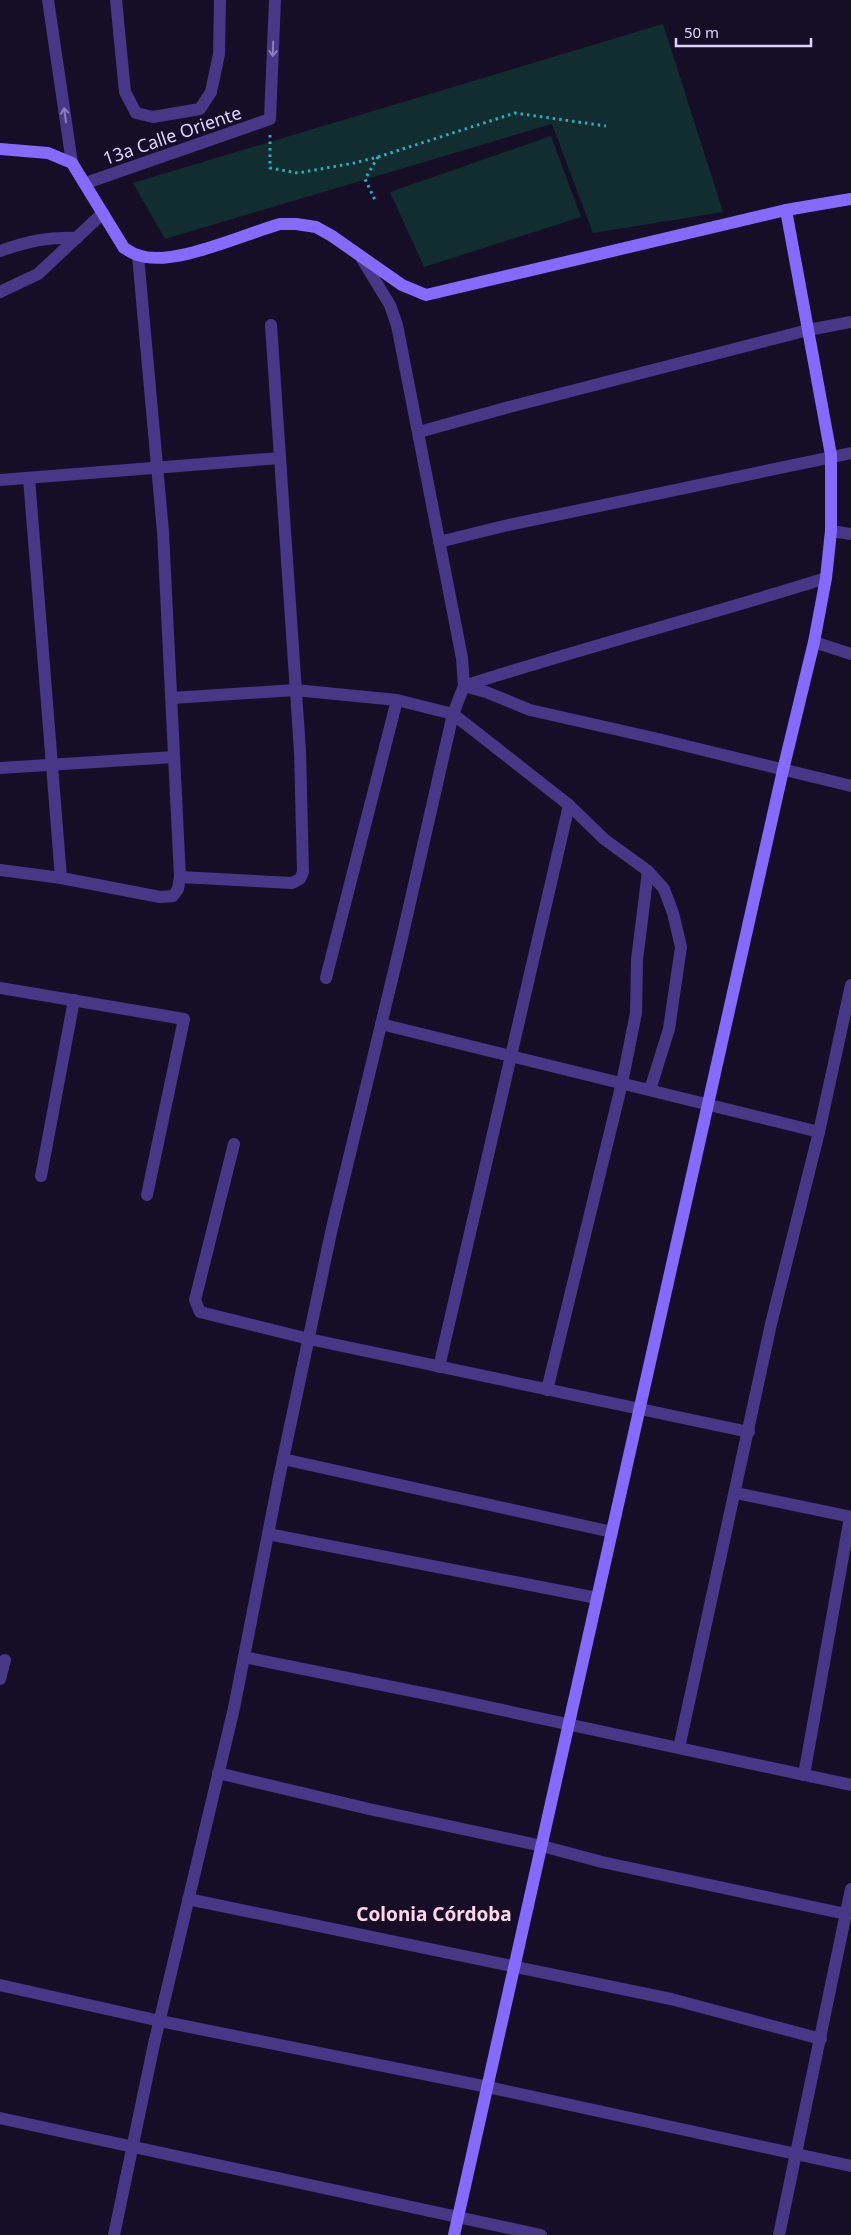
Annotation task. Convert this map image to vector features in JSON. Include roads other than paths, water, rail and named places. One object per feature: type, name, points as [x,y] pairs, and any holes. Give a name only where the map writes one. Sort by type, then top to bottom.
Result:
[{"type":"street","points":[[48,0],[72,163],[86,183],[124,248],[138,256],[156,258],[186,254],[280,224],[296,224],[316,228],[332,236],[362,259],[402,285],[426,295],[786,210],[851,199]]},
{"type":"street","points":[[116,0],[125,92],[136,114],[153,117],[200,109],[211,92],[219,54],[220,0]]},
{"type":"street","name":"13a Calle Oriente","points":[[86,183],[270,119],[274,0]]},
{"type":"street","points":[[0,149],[48,153],[72,163]]},
{"type":"street","points":[[454,2235],[783,770],[814,642],[826,578],[831,531],[832,455],[786,210]]},
{"type":"street","points":[[0,292],[38,274],[103,214]]},
{"type":"street","points":[[0,251],[28,242],[58,236],[77,238]]},
{"type":"street","points":[[0,870],[61,878],[160,897],[173,896],[178,889],[180,877],[172,698],[158,469],[138,256]]},
{"type":"street","points":[[114,2235],[160,2021],[244,1657],[283,1459],[332,1228],[452,714],[464,686],[462,658],[397,325],[390,306],[362,259]]},
{"type":"street","points":[[419,432],[808,330],[851,322]]},
{"type":"street","points":[[180,877],[292,883],[300,879],[303,872],[300,751],[271,325]]},
{"type":"street","points":[[439,542],[504,526],[851,452]]},
{"type":"street","points":[[0,480],[280,458]]},
{"type":"street","points":[[29,478],[61,878]]},
{"type":"street","points":[[831,531],[851,534]]},
{"type":"street","points":[[464,686],[560,655],[720,612],[826,578]]},
{"type":"street","points":[[814,642],[851,654]]},
{"type":"street","points":[[464,686],[486,692],[530,710],[851,786]]},
{"type":"street","points":[[172,698],[295,690],[397,700],[452,714],[569,805],[604,840],[648,871],[664,889],[681,947],[668,1029],[650,1090]]},
{"type":"street","points":[[326,978],[397,700]]},
{"type":"street","points":[[0,768],[174,757]]},
{"type":"street","points":[[439,1367],[569,805]]},
{"type":"street","points":[[547,1390],[622,1083],[636,1013],[637,960],[648,871]]},
{"type":"street","points":[[679,1748],[736,1493],[771,1324],[819,1132],[851,984]]},
{"type":"street","points":[[0,988],[184,1019],[147,1196]]},
{"type":"street","points":[[41,1176],[74,1000]]},
{"type":"street","points":[[381,1024],[819,1132]]},
{"type":"street","points":[[234,1144],[195,1300],[200,1312],[308,1339],[749,1432]]},
{"type":"street","points":[[283,1459],[612,1532]]},
{"type":"street","points":[[736,1493],[850,1517],[804,1775]]},
{"type":"street","points":[[268,1534],[597,1598]]},
{"type":"street","points":[[244,1657],[569,1724],[851,1785]]},
{"type":"street","points":[[0,1679],[5,1660]]},
{"type":"street","points":[[218,1773],[369,1809],[542,1846],[602,1862],[846,1914]]},
{"type":"street","points":[[779,2235],[851,1890]]},
{"type":"street","points":[[188,1899],[671,1999],[821,2039]]},
{"type":"street","points":[[0,1985],[160,2021],[488,2087],[851,2166]]},
{"type":"street","points":[[0,2118],[541,2235]]},
{"type":"district","name":"Colonia Córdoba","points":[[434,1914]]}]
